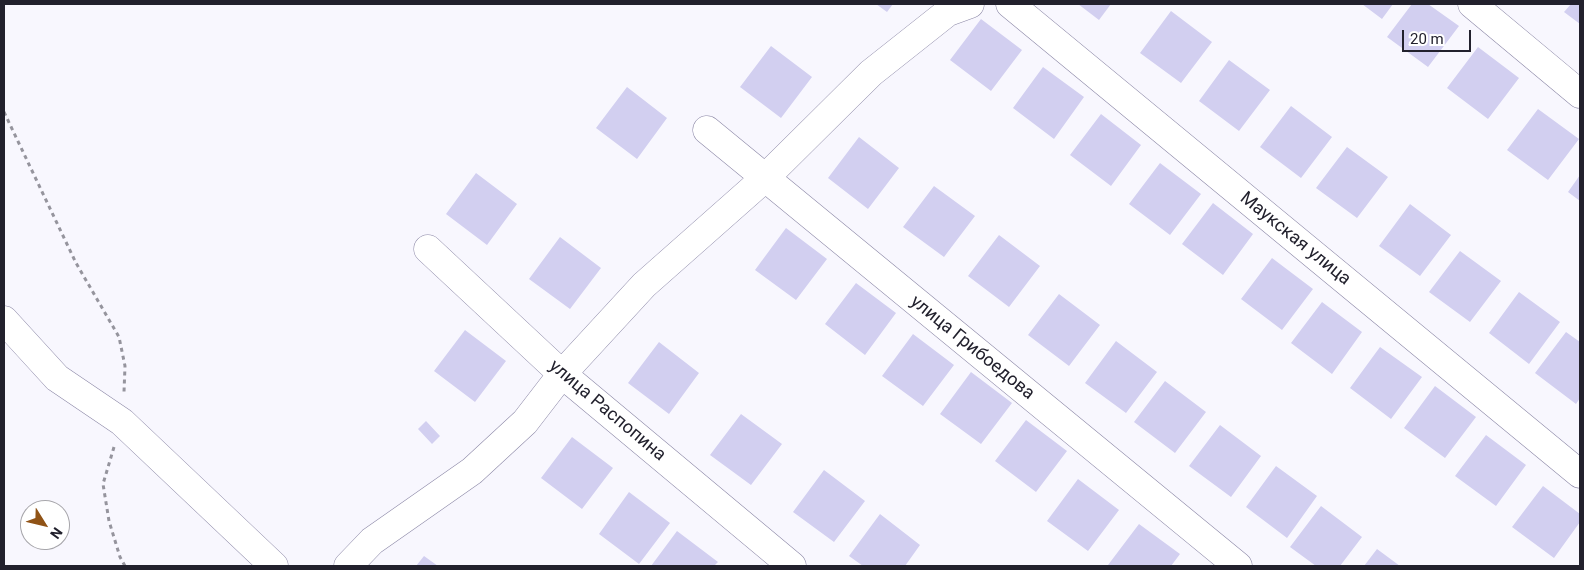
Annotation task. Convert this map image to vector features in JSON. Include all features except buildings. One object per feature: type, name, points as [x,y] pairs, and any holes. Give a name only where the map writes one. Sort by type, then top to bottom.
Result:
[{"type":"street","points":[[348,566],[372,541],[472,472],[525,422],[562,374],[644,285],[765,178],[871,74],[948,12],[970,4]]},
{"type":"street","name":"Маукская улица","points":[[1010,4],[1580,474]]},
{"type":"street","points":[[1472,4],[1580,94]]},
{"type":"street","name":"улица Грибоедова","points":[[707,130],[1238,566]]},
{"type":"street","name":"улица Распопина","points":[[428,249],[562,374],[792,566]]},
{"type":"street","points":[[4,320],[57,378],[122,422],[274,566]]},
{"type":"path","points":[[4,112],[76,263],[119,337],[125,366],[122,422],[104,484],[109,521],[120,557],[125,566]]}]
